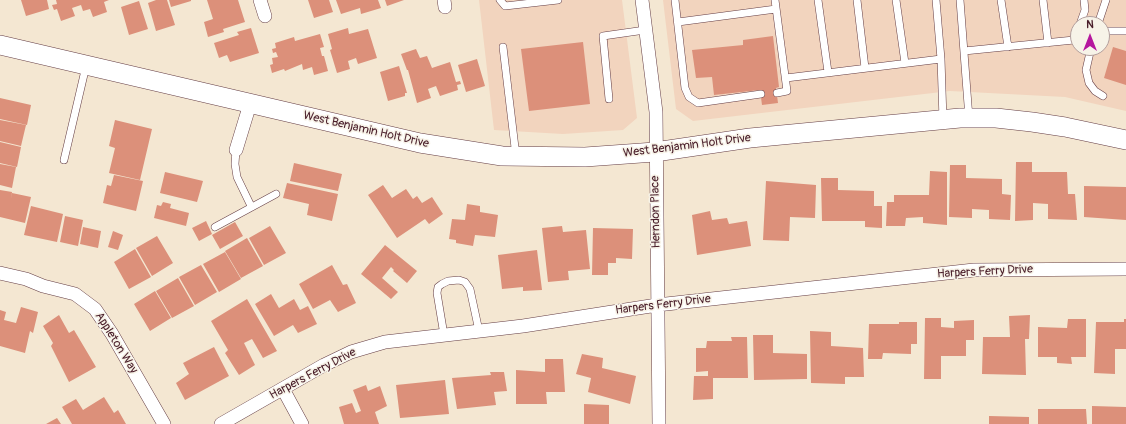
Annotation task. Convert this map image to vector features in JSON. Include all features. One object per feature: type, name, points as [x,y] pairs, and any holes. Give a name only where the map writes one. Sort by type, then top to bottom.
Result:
[{"type":"main road","name":"West Benjamin Holt Drive","points":[[0,45],[420,144],[502,156],[584,157],[655,152],[750,138],[969,118],[996,118],[1032,122],[1065,127],[1126,140]]},
{"type":"street","points":[[260,0],[265,16]]},
{"type":"street","name":"Herndon Place","points":[[642,0],[656,112],[655,152],[659,424]]},
{"type":"street","points":[[236,150],[250,104]]},
{"type":"street","name":"Harpers Ferry Drive","points":[[221,424],[351,352],[385,342],[523,326],[657,305],[974,270],[1126,269]]},
{"type":"street","name":"Appleton Way","points":[[0,273],[26,279],[43,286],[75,294],[95,309],[112,334],[164,424]]},
{"type":"street","points":[[283,390],[302,424]]},
{"type":"lane","points":[[500,0],[505,6],[558,0]]},
{"type":"lane","points":[[675,0],[685,88],[689,97],[698,103],[761,94]]},
{"type":"lane","points":[[775,0],[788,91],[776,93]]},
{"type":"lane","points":[[818,0],[828,72]]},
{"type":"lane","points":[[857,0],[865,68]]},
{"type":"lane","points":[[896,0],[905,63]]},
{"type":"lane","points":[[936,0],[941,59],[943,120]]},
{"type":"lane","points":[[960,0],[969,118]]},
{"type":"lane","points":[[1001,0],[1008,46]]},
{"type":"lane","points":[[1043,0],[1048,43]]},
{"type":"lane","points":[[1083,16],[1085,10],[1084,0]]},
{"type":"lane","points":[[1101,16],[1106,0]]},
{"type":"lane","points":[[678,22],[776,9]]},
{"type":"lane","points":[[609,99],[603,36],[645,30]]},
{"type":"lane","points":[[1110,31],[1126,31]]},
{"type":"lane","points":[[964,51],[1070,40]]},
{"type":"lane","points":[[503,47],[516,156]]},
{"type":"lane","points":[[1089,56],[1086,70],[1089,83],[1095,91],[1103,96]]},
{"type":"lane","points":[[786,78],[941,59]]},
{"type":"lane","points":[[64,160],[86,66]]},
{"type":"lane","points":[[236,150],[235,164],[237,177],[251,206]]},
{"type":"lane","points":[[215,227],[251,206],[276,194]]},
{"type":"lane","points":[[444,335],[437,293],[438,287],[448,281],[459,280],[465,282],[470,289],[479,331]]},
{"type":"shaded area","points":[[479,0],[622,0],[637,118],[623,130],[563,134],[494,130]]},
{"type":"shaded area","points":[[663,0],[1126,0],[1126,111],[1065,97],[950,91],[693,121],[676,109]]},
{"type":"building","points":[[21,0],[47,0],[49,9],[26,16]]},
{"type":"building","points":[[56,0],[109,0],[104,2],[107,12],[93,17],[90,9],[83,11],[81,5],[72,8],[75,16],[61,21],[57,9],[54,10],[52,5],[57,4]]},
{"type":"building","points":[[156,0],[167,0],[175,25],[156,31],[148,3]]},
{"type":"building","points":[[169,0],[191,0],[191,1],[171,7]]},
{"type":"building","points":[[207,0],[238,0],[245,22],[223,29],[224,32],[208,37],[204,22],[213,19]]},
{"type":"building","points":[[308,0],[329,0],[333,12],[314,18]]},
{"type":"building","points":[[336,0],[378,0],[381,8],[361,14],[360,8],[341,14]]},
{"type":"building","points":[[385,0],[404,0],[387,6]]},
{"type":"building","points":[[139,1],[148,29],[129,35],[121,7]]},
{"type":"building","points":[[251,28],[259,53],[230,62],[227,55],[219,58],[214,43],[239,35],[237,32]]},
{"type":"building","points":[[348,28],[349,34],[368,29],[377,58],[358,64],[356,58],[348,61],[350,69],[337,73],[330,50],[332,49],[328,34]]},
{"type":"building","points":[[320,34],[324,47],[320,48],[328,71],[314,75],[312,67],[303,70],[302,64],[285,71],[284,69],[272,73],[270,65],[273,64],[272,58],[278,57],[276,52],[273,53],[272,49],[276,48],[275,43],[294,37],[295,41]]},
{"type":"building","points":[[773,36],[779,87],[776,88],[778,103],[762,105],[760,90],[714,95],[712,77],[696,78],[692,50],[743,45],[743,40]]},
{"type":"building","points":[[583,42],[590,104],[529,111],[521,49]]},
{"type":"building","points":[[1113,47],[1126,51],[1126,85],[1104,78]]},
{"type":"building","points":[[416,49],[420,58],[427,56],[432,68],[450,62],[456,82],[460,81],[461,84],[457,85],[458,90],[440,96],[436,86],[428,89],[431,98],[417,103],[408,70],[401,54]]},
{"type":"building","points":[[477,59],[485,86],[466,92],[458,65]]},
{"type":"building","points":[[399,66],[407,93],[405,93],[405,96],[388,101],[380,72]]},
{"type":"building","points":[[0,98],[31,105],[27,125],[0,119]]},
{"type":"building","points":[[0,120],[26,125],[21,146],[0,141]]},
{"type":"building","points":[[115,120],[152,129],[140,180],[109,173],[115,148],[109,146]]},
{"type":"building","points":[[0,142],[21,147],[17,167],[0,163]]},
{"type":"building","points":[[1016,162],[1032,162],[1032,172],[1067,172],[1068,194],[1075,194],[1077,220],[1048,219],[1048,204],[1033,203],[1033,220],[1015,221]]},
{"type":"building","points":[[294,163],[342,174],[338,191],[290,181]]},
{"type":"building","points":[[0,164],[16,167],[12,188],[0,185]]},
{"type":"building","points":[[950,165],[966,165],[966,178],[1002,179],[1002,194],[1011,195],[1010,220],[989,219],[989,210],[972,209],[972,218],[949,217]]},
{"type":"building","points":[[930,171],[947,172],[947,225],[923,223],[923,217],[906,218],[905,226],[886,226],[887,202],[894,202],[894,195],[929,195]]},
{"type":"building","points":[[165,172],[203,181],[197,202],[160,193]]},
{"type":"building","points":[[114,175],[143,181],[136,211],[103,203],[107,185],[111,186]]},
{"type":"building","points":[[821,178],[838,178],[838,190],[874,191],[874,206],[882,206],[882,228],[865,227],[865,221],[822,221]]},
{"type":"building","points":[[766,181],[816,185],[815,218],[790,217],[789,241],[763,240]]},
{"type":"building","points":[[287,183],[338,194],[332,221],[307,215],[309,204],[283,198]]},
{"type":"building","points":[[383,185],[392,198],[406,189],[413,199],[417,196],[422,203],[432,197],[443,214],[429,224],[425,219],[397,238],[368,195]]},
{"type":"building","points":[[1084,186],[1126,187],[1126,220],[1084,217]]},
{"type":"building","points":[[0,190],[12,192],[11,199],[12,193],[31,197],[25,223],[0,217]]},
{"type":"building","points":[[163,202],[171,204],[170,208],[189,213],[186,226],[154,218],[157,205],[161,206]]},
{"type":"building","points":[[467,204],[480,206],[480,212],[498,215],[495,237],[475,235],[473,246],[456,243],[456,240],[449,239],[452,219],[465,220]]},
{"type":"building","points":[[31,206],[63,214],[57,242],[24,235]]},
{"type":"building","points":[[710,211],[712,220],[727,218],[729,224],[747,221],[751,246],[697,255],[692,215]]},
{"type":"building","points":[[65,216],[83,220],[78,246],[60,242]]},
{"type":"building","points":[[206,221],[212,234],[199,241],[192,228]]},
{"type":"building","points":[[235,222],[243,236],[220,249],[212,235]]},
{"type":"building","points":[[270,226],[286,253],[264,265],[249,238]]},
{"type":"building","points":[[562,226],[563,232],[586,230],[590,269],[568,271],[569,280],[548,282],[542,228]]},
{"type":"building","points":[[83,227],[101,231],[98,248],[80,244]]},
{"type":"building","points":[[593,228],[633,229],[632,259],[616,258],[616,263],[608,263],[608,275],[592,275]]},
{"type":"building","points":[[113,231],[123,235],[118,250],[108,247]]},
{"type":"building","points":[[157,236],[173,263],[152,276],[136,248]]},
{"type":"building","points":[[247,238],[263,266],[241,278],[225,251]]},
{"type":"building","points":[[385,245],[417,271],[407,283],[393,271],[394,270],[391,267],[382,278],[398,292],[391,299],[361,274]]},
{"type":"building","points":[[135,249],[151,277],[129,289],[114,262]]},
{"type":"building","points":[[537,250],[542,290],[523,291],[523,287],[502,289],[498,255]]},
{"type":"building","points":[[225,252],[241,279],[219,292],[203,264]]},
{"type":"building","points":[[201,265],[217,292],[195,305],[179,277]]},
{"type":"building","points":[[332,265],[343,285],[347,284],[356,303],[338,312],[330,300],[313,309],[299,284]]},
{"type":"building","points":[[178,278],[194,306],[172,318],[156,291]]},
{"type":"building","points":[[155,291],[171,318],[150,331],[134,304]]},
{"type":"building","points":[[271,294],[279,308],[294,299],[300,310],[308,306],[317,324],[298,333],[293,325],[274,336],[255,304]]},
{"type":"building","points":[[247,299],[277,351],[263,358],[252,339],[244,343],[255,365],[239,375],[225,353],[228,350],[211,321]]},
{"type":"building","points":[[21,307],[38,312],[33,333],[30,331],[25,353],[0,346],[0,310],[6,312],[4,320],[16,323]]},
{"type":"building","points":[[59,315],[69,333],[74,330],[96,367],[69,382],[51,346],[53,343],[43,326]]},
{"type":"building","points":[[1030,315],[1029,339],[1025,339],[1026,375],[982,374],[983,337],[1010,337],[1009,316]]},
{"type":"building","points":[[925,318],[941,318],[941,327],[954,328],[954,321],[974,320],[974,340],[966,340],[966,356],[941,356],[941,379],[924,379]]},
{"type":"building","points":[[1068,319],[1086,319],[1086,357],[1071,357],[1072,364],[1057,363],[1057,357],[1038,357],[1038,327],[1067,328]]},
{"type":"building","points":[[1124,319],[1126,319],[1126,349],[1115,349],[1115,374],[1094,373],[1096,322],[1124,322]]},
{"type":"building","points":[[899,322],[917,322],[917,344],[911,344],[911,354],[883,353],[882,359],[868,359],[869,324],[899,324]]},
{"type":"building","points":[[810,331],[831,332],[831,346],[863,348],[864,377],[845,377],[845,384],[811,383]]},
{"type":"building","points":[[753,335],[773,335],[773,353],[807,354],[807,379],[754,380]]},
{"type":"building","points":[[731,337],[747,337],[748,378],[713,378],[713,399],[693,400],[694,376],[708,376],[708,371],[696,372],[696,348],[706,348],[707,341],[732,341]]},
{"type":"building","points":[[214,347],[229,376],[185,400],[176,383],[189,374],[183,363]]},
{"type":"building","points":[[582,354],[603,358],[602,368],[636,376],[630,404],[588,392],[591,378],[576,374]]},
{"type":"building","points":[[545,359],[563,359],[565,392],[546,392],[547,404],[516,404],[516,370],[545,372]]},
{"type":"building","points":[[490,372],[504,372],[507,391],[494,392],[496,405],[457,409],[452,378],[491,375]]},
{"type":"building","points":[[445,380],[449,414],[400,418],[396,385]]},
{"type":"building","points":[[366,385],[368,391],[380,386],[387,406],[375,412],[379,424],[344,424],[339,407],[352,403],[356,413],[361,411],[353,390]]},
{"type":"building","points":[[104,397],[114,413],[118,410],[126,424],[72,424],[62,407],[76,399],[83,410]]},
{"type":"building","points":[[584,404],[609,405],[609,424],[584,424]]},
{"type":"building","points":[[1092,406],[1126,407],[1126,424],[1092,424]]},
{"type":"building","points":[[1038,409],[1086,409],[1087,424],[1038,424]]},
{"type":"building","points":[[989,416],[1029,417],[1029,424],[989,424]]},
{"type":"building","points":[[57,418],[61,424],[46,424]]}]
